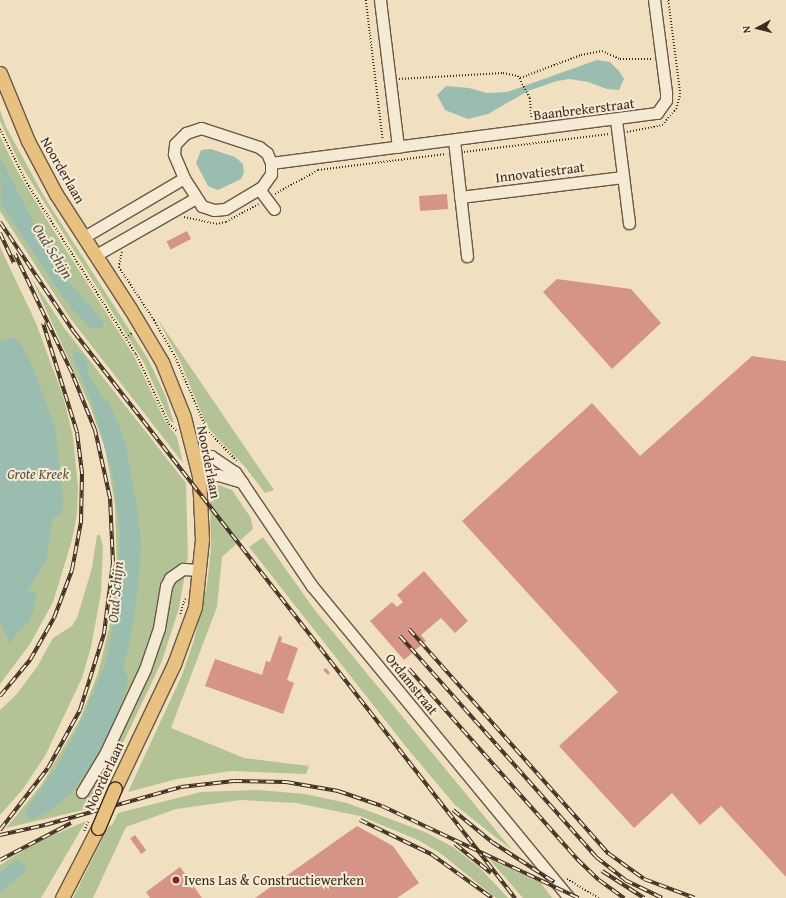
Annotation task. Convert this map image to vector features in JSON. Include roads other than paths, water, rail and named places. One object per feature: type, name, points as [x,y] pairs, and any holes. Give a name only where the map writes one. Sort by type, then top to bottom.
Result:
[{"type":"main road","name":"Noorderlaan","points":[[0,73],[28,141],[56,194],[142,327],[162,362],[177,397],[194,456],[198,476],[202,519],[200,570],[195,608],[174,664],[115,788],[98,828],[62,898]]},
{"type":"street","points":[[380,0],[398,147]]},
{"type":"street","name":"Baanbrekerstraat","points":[[271,163],[650,116],[662,108],[666,100],[654,0]]},
{"type":"street","points":[[616,120],[629,223]]},
{"type":"street","points":[[202,128],[259,148],[267,153],[271,163],[271,174],[259,189],[225,209],[214,210],[202,206],[184,178],[175,162],[175,144],[186,133],[202,128]]},
{"type":"street","points":[[454,140],[468,256]]},
{"type":"street","name":"Innovatiestraat","points":[[460,197],[623,177]]},
{"type":"street","points":[[84,237],[184,178]]},
{"type":"street","points":[[259,189],[265,200],[274,209]]},
{"type":"street","points":[[96,255],[196,198]]},
{"type":"street","name":"Ordamstraat","points":[[194,456],[211,456],[219,459],[235,472],[312,586],[569,898]]},
{"type":"street","points":[[198,476],[218,475],[242,482]]},
{"type":"street","points":[[82,792],[105,754],[145,669],[159,628],[166,586],[170,578],[183,569],[200,570]]},
{"type":"railway","points":[[0,222],[74,332],[515,898]]},
{"type":"railway","points":[[0,233],[14,263]]},
{"type":"railway","points":[[0,830],[48,768],[80,710],[104,634],[113,563],[110,498],[95,430],[72,373],[15,254]]},
{"type":"railway","points":[[0,696],[30,660],[54,618],[72,570],[81,522],[82,473],[77,432],[43,323]]},
{"type":"railway","points":[[409,629],[608,853],[644,879],[695,898]]},
{"type":"railway","points":[[400,636],[596,857],[625,880],[662,898]]},
{"type":"railway","points":[[409,669],[577,859],[599,880],[624,898]]},
{"type":"railway","points":[[0,835],[45,825],[181,787],[234,781],[286,782],[338,791],[382,806],[578,898]]},
{"type":"railway","points":[[453,810],[492,842],[554,882]]},
{"type":"railway","points":[[360,820],[431,854],[492,898]]},
{"type":"railway","points":[[0,860],[71,823]]},
{"type":"railway","points":[[455,844],[491,873]]},
{"type":"railway","points":[[602,871],[644,898]]},
{"type":"place","name":"Ivens Las & Constructiewerken","points":[[176,880]]},
{"type":"water label","name":"Oud Schijn","points":[[53,251]]},
{"type":"water label","name":"Oud Schijn","points":[[115,592]]},
{"type":"park label","name":"Grote Kreek","points":[[38,474]]}]
